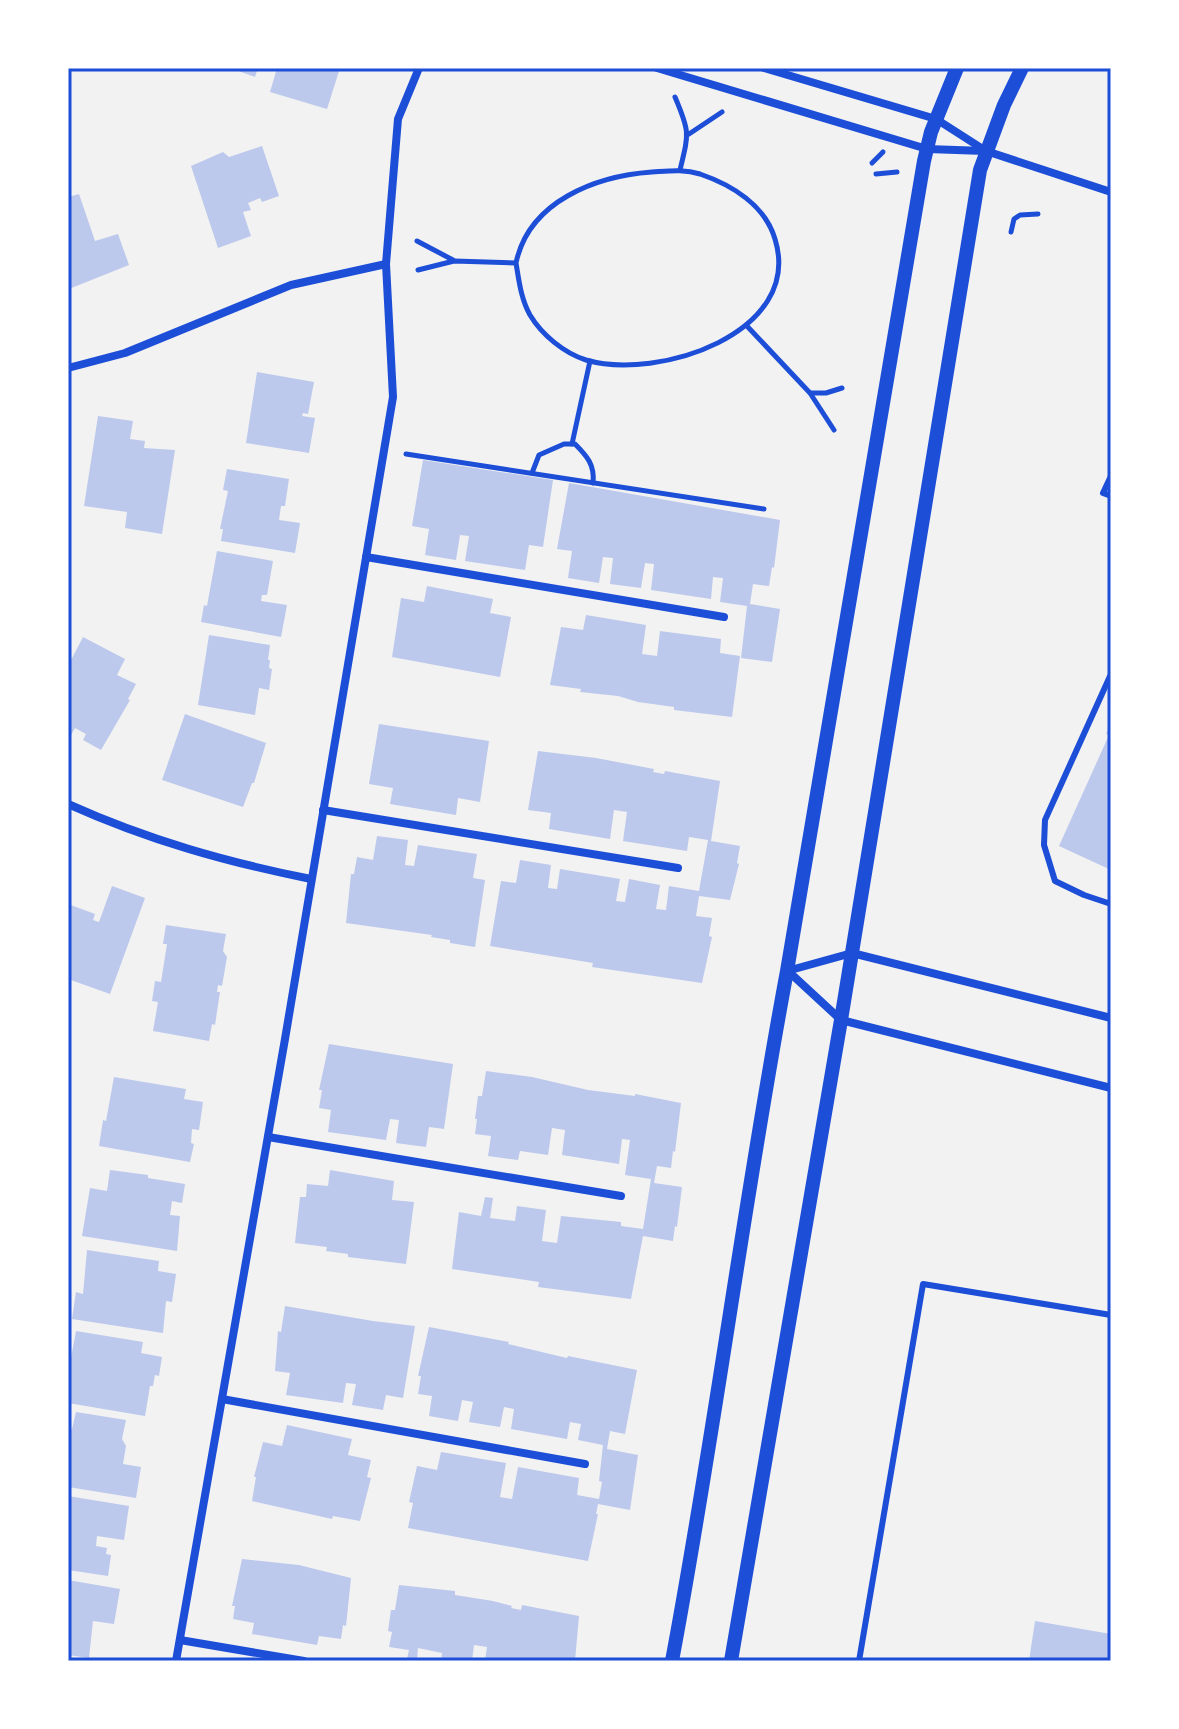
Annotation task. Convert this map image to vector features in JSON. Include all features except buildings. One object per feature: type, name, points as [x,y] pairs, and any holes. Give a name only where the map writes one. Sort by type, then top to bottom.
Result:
[{"type":"street","points":[[176,1661],[393,397],[386,264],[398,119],[419,68]]},
{"type":"street","points":[[657,68],[927,149],[986,151]]},
{"type":"street","points":[[764,68],[936,119],[986,151],[1111,192]]},
{"type":"street","points":[[672,1661],[700,1511],[764,1094],[927,149],[957,68]]},
{"type":"street","points":[[731,1661],[841,1020],[945,394],[971,217],[986,151],[1022,68]]},
{"type":"street","points":[[68,368],[125,353],[291,285],[386,264]]},
{"type":"street","points":[[366,557],[724,617]]},
{"type":"street","points":[[68,804],[157,840],[230,862],[311,879]]},
{"type":"street","points":[[323,810],[678,868]]},
{"type":"street","points":[[787,971],[852,953],[1111,1018]]},
{"type":"street","points":[[787,971],[841,1020],[1111,1088]]},
{"type":"street","points":[[268,1137],[621,1196]]},
{"type":"street","points":[[222,1399],[585,1464]]},
{"type":"street","points":[[180,1640],[304,1661]]},
{"type":"lane","points":[[1111,476],[1103,493],[1111,496]]},
{"type":"lane","points":[[1111,674],[1045,820],[1044,845],[1055,881],[1111,904]]},
{"type":"lane","points":[[859,1661],[923,1284],[1111,1315]]},
{"type":"path","points":[[675,97],[689,134],[680,170]]},
{"type":"path","points":[[689,134],[722,112]]},
{"type":"path","points":[[872,163],[884,152]]},
{"type":"path","points":[[680,170],[730,187],[756,206],[772,230],[780,256],[778,280],[769,299],[746,325],[698,354],[649,364],[590,361],[554,342],[531,317],[521,294],[516,263],[524,236],[541,215],[565,197],[595,183],[638,173],[680,170]]},
{"type":"path","points":[[876,174],[897,172]]},
{"type":"path","points":[[1011,232],[1014,219],[1020,215],[1038,214]]},
{"type":"path","points":[[417,241],[454,261]]},
{"type":"path","points":[[418,270],[454,261],[516,263]]},
{"type":"path","points":[[746,325],[810,393],[834,430]]},
{"type":"path","points":[[572,444],[590,361]]},
{"type":"path","points":[[810,393],[826,393],[842,388]]},
{"type":"path","points":[[532,473],[539,455],[564,444],[575,444],[589,458],[594,472],[593,483]]},
{"type":"path","points":[[406,454],[764,509]]}]
